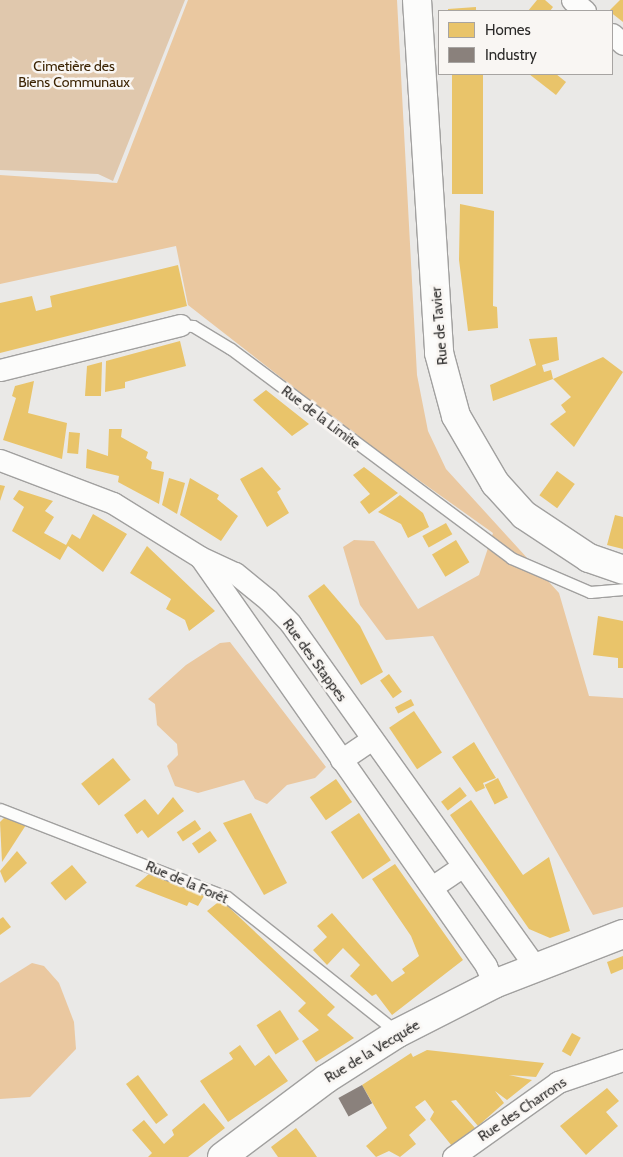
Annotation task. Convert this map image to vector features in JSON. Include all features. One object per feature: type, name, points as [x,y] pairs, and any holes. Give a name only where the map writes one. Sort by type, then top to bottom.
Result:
[{"type":"street","name":"Rue de Tavier","points":[[417,0],[439,353],[456,416],[495,484],[524,515],[589,558],[623,570]]},
{"type":"street","points":[[572,0],[584,10]]},
{"type":"street","points":[[613,35],[623,44]]},
{"type":"street","name":"Rue de la Limite","points":[[0,370],[180,325]]},
{"type":"street","name":"Rue des Stappes","points":[[0,460],[113,503],[200,557],[235,573],[290,623],[536,968]]},
{"type":"street","name":"Rue des Stappes","points":[[200,557],[432,888],[494,984]]},
{"type":"street","points":[[341,760],[372,739]]},
{"type":"street","points":[[432,888],[463,866]]},
{"type":"street","name":"Rue de la Vecquée","points":[[222,1157],[326,1079],[398,1033],[494,984],[623,934]]},
{"type":"street","name":"Rue des Charrons","points":[[453,1157],[558,1082],[623,1060]]},
{"type":"lane","name":"Rue de la Limite","points":[[180,325],[193,326],[231,349],[511,558],[590,592],[623,589]]},
{"type":"lane","name":"Rue de la Forêt","points":[[0,809],[227,897],[398,1033]]},
{"type":"green space","name":"Cimetière des Biens Communaux","points":[[0,0],[185,0],[113,181],[98,174],[0,170]]},
{"type":"shaded area","points":[[188,0],[397,0],[417,375],[428,431],[446,469],[559,593],[589,696],[623,698],[623,907],[593,915],[433,636],[386,640],[360,605],[343,547],[354,540],[374,541],[418,609],[479,575],[493,533],[347,429],[188,305],[176,246],[0,284],[0,175],[117,183]]},
{"type":"shaded area","points":[[230,642],[326,767],[315,778],[287,785],[267,804],[255,799],[244,780],[198,793],[175,786],[167,766],[178,755],[177,744],[157,725],[155,704],[148,699],[186,665],[220,643]]},
{"type":"shaded area","points":[[32,963],[44,966],[59,983],[74,1022],[76,1049],[30,1097],[0,1099],[0,983]]},
{"type":"building: Homes","points":[[537,0],[545,0],[553,7],[551,10],[529,10]]},
{"type":"building: Homes","points":[[620,0],[623,0],[623,22],[613,14],[613,10],[610,10]]},
{"type":"building: Homes","points":[[476,7],[476,10],[448,9]]},
{"type":"building: Homes","points":[[452,75],[483,75],[483,194],[452,194]]},
{"type":"building: Homes","points":[[530,75],[557,75],[566,82],[556,95]]},
{"type":"building: Homes","points":[[460,204],[494,211],[493,306],[497,307],[498,328],[468,331],[459,260]]},
{"type":"building: Homes","points":[[178,265],[187,306],[0,353],[0,303],[32,296],[36,311],[52,307],[50,296]]},
{"type":"building: Homes","points":[[557,337],[559,360],[542,365],[544,372],[551,370],[553,379],[493,401],[490,385],[536,365],[529,339]]},
{"type":"building: Homes","points":[[180,341],[186,366],[125,382],[125,388],[105,392],[106,361]]},
{"type":"building: Homes","points":[[603,357],[623,372],[574,447],[550,424],[566,412],[561,405],[571,397],[553,379]]},
{"type":"building: Homes","points":[[102,362],[101,396],[85,396],[87,366]]},
{"type":"building: Homes","points":[[34,381],[28,413],[67,423],[62,459],[3,440],[16,398],[12,396],[15,386]]},
{"type":"building: Homes","points":[[266,390],[309,424],[292,436],[253,400]]},
{"type":"building: Homes","points":[[109,429],[122,429],[121,437],[148,452],[146,458],[152,462],[151,469],[164,472],[159,504],[118,482],[119,476],[86,468],[87,449],[108,456]]},
{"type":"building: Homes","points":[[69,432],[80,433],[78,454],[67,453]]},
{"type":"building: Homes","points":[[262,467],[281,489],[277,492],[289,513],[267,527],[240,479]]},
{"type":"building: Homes","points":[[364,467],[398,493],[369,514],[360,502],[370,494],[353,475]]},
{"type":"building: Homes","points":[[557,471],[575,484],[557,508],[539,495]]},
{"type":"building: Homes","points":[[169,478],[185,483],[177,514],[162,505]]},
{"type":"building: Homes","points":[[190,478],[219,495],[217,499],[238,516],[221,541],[180,515]]},
{"type":"building: Homes","points":[[0,485],[5,486],[0,501]]},
{"type":"building: Homes","points":[[19,490],[53,501],[45,511],[54,517],[44,533],[66,545],[72,534],[80,539],[93,514],[127,534],[103,572],[68,546],[60,560],[12,531],[24,507],[13,499]]},
{"type":"building: Homes","points":[[400,495],[423,513],[429,527],[408,538],[401,524],[378,512]]},
{"type":"building: Homes","points":[[615,515],[623,517],[623,549],[607,545]]},
{"type":"building: Homes","points":[[446,523],[452,534],[429,547],[422,536]]},
{"type":"building: Homes","points":[[456,540],[469,562],[445,577],[432,554]]},
{"type":"building: Homes","points":[[147,546],[215,611],[189,631],[185,620],[166,609],[171,599],[130,573]]},
{"type":"building: Homes","points":[[324,584],[360,626],[383,672],[361,685],[308,596]]},
{"type":"building: Homes","points":[[598,616],[623,621],[623,668],[618,668],[618,658],[593,655]]},
{"type":"building: Homes","points":[[389,674],[402,692],[393,698],[380,680]]},
{"type":"building: Homes","points":[[411,699],[414,705],[398,713],[395,707]]},
{"type":"building: Homes","points":[[414,711],[442,752],[417,769],[389,728]]},
{"type":"building: Homes","points":[[474,742],[496,778],[483,783],[485,788],[476,792],[452,757]]},
{"type":"building: Homes","points":[[113,758],[131,780],[99,806],[81,784]]},
{"type":"building: Homes","points":[[498,778],[508,798],[495,804],[485,785]]},
{"type":"building: Homes","points":[[336,779],[352,802],[326,820],[310,797]]},
{"type":"building: Homes","points":[[460,787],[467,796],[448,810],[441,802]]},
{"type":"building: Homes","points":[[173,797],[184,811],[148,838],[142,830],[137,834],[124,815],[145,799],[158,815]]},
{"type":"building: Homes","points":[[471,800],[523,875],[549,857],[570,931],[550,938],[529,929],[450,815]]},
{"type":"building: Homes","points":[[251,813],[287,883],[264,895],[223,823]]},
{"type":"building: Homes","points":[[359,813],[391,860],[363,879],[331,832]]},
{"type":"building: Homes","points":[[5,817],[26,825],[2,862],[0,822]]},
{"type":"building: Homes","points":[[195,820],[201,829],[183,841],[177,832]]},
{"type":"building: Homes","points":[[210,831],[217,841],[199,853],[192,844]]},
{"type":"building: Homes","points":[[17,851],[27,863],[5,883],[0,871]]},
{"type":"building: Homes","points":[[395,864],[463,960],[392,1015],[376,994],[372,996],[350,976],[360,965],[343,948],[327,965],[313,950],[327,937],[317,926],[332,913],[392,982],[405,973],[402,969],[419,956],[411,936],[372,879]]},
{"type":"building: Homes","points":[[72,865],[87,883],[65,901],[51,883]]},
{"type":"building: Homes","points":[[150,873],[204,896],[198,906],[189,902],[187,906],[135,886]]},
{"type":"building: Homes","points":[[221,900],[335,1007],[327,1015],[354,1038],[316,1062],[302,1041],[319,1030],[298,1011],[306,1003],[207,911]]},
{"type":"building: Homes","points":[[3,917],[11,927],[0,935],[0,919]]},
{"type":"building: Homes","points":[[623,956],[623,969],[611,974],[607,962]]},
{"type":"building: Homes","points":[[280,1010],[299,1039],[276,1055],[257,1025]]},
{"type":"building: Homes","points":[[572,1033],[581,1038],[571,1056],[562,1051]]},
{"type":"building: Homes","points":[[240,1045],[255,1066],[269,1055],[288,1081],[228,1122],[200,1081],[233,1059],[229,1053]]},
{"type":"building: Homes","points":[[427,1050],[544,1063],[536,1077],[509,1075],[532,1080],[507,1100],[495,1091],[504,1103],[478,1126],[456,1100],[451,1101],[475,1128],[452,1146],[430,1119],[434,1112],[425,1100],[415,1107],[426,1120],[409,1135],[416,1144],[400,1157],[389,1151],[376,1157],[366,1146],[387,1128],[362,1085],[411,1053],[413,1057]]},
{"type":"building: Homes","points":[[138,1075],[168,1115],[156,1124],[126,1084]]},
{"type":"building: Homes","points":[[607,1088],[619,1101],[606,1112],[618,1126],[586,1155],[560,1126]]},
{"type":"building: Homes","points":[[204,1103],[225,1128],[188,1157],[148,1157],[152,1153],[132,1130],[144,1120],[164,1144],[174,1135],[172,1130]]},
{"type":"building: Homes","points":[[296,1128],[317,1157],[278,1157],[271,1147]]},
{"type":"building: Industry","points":[[362,1085],[372,1103],[349,1116],[338,1098]]}]
